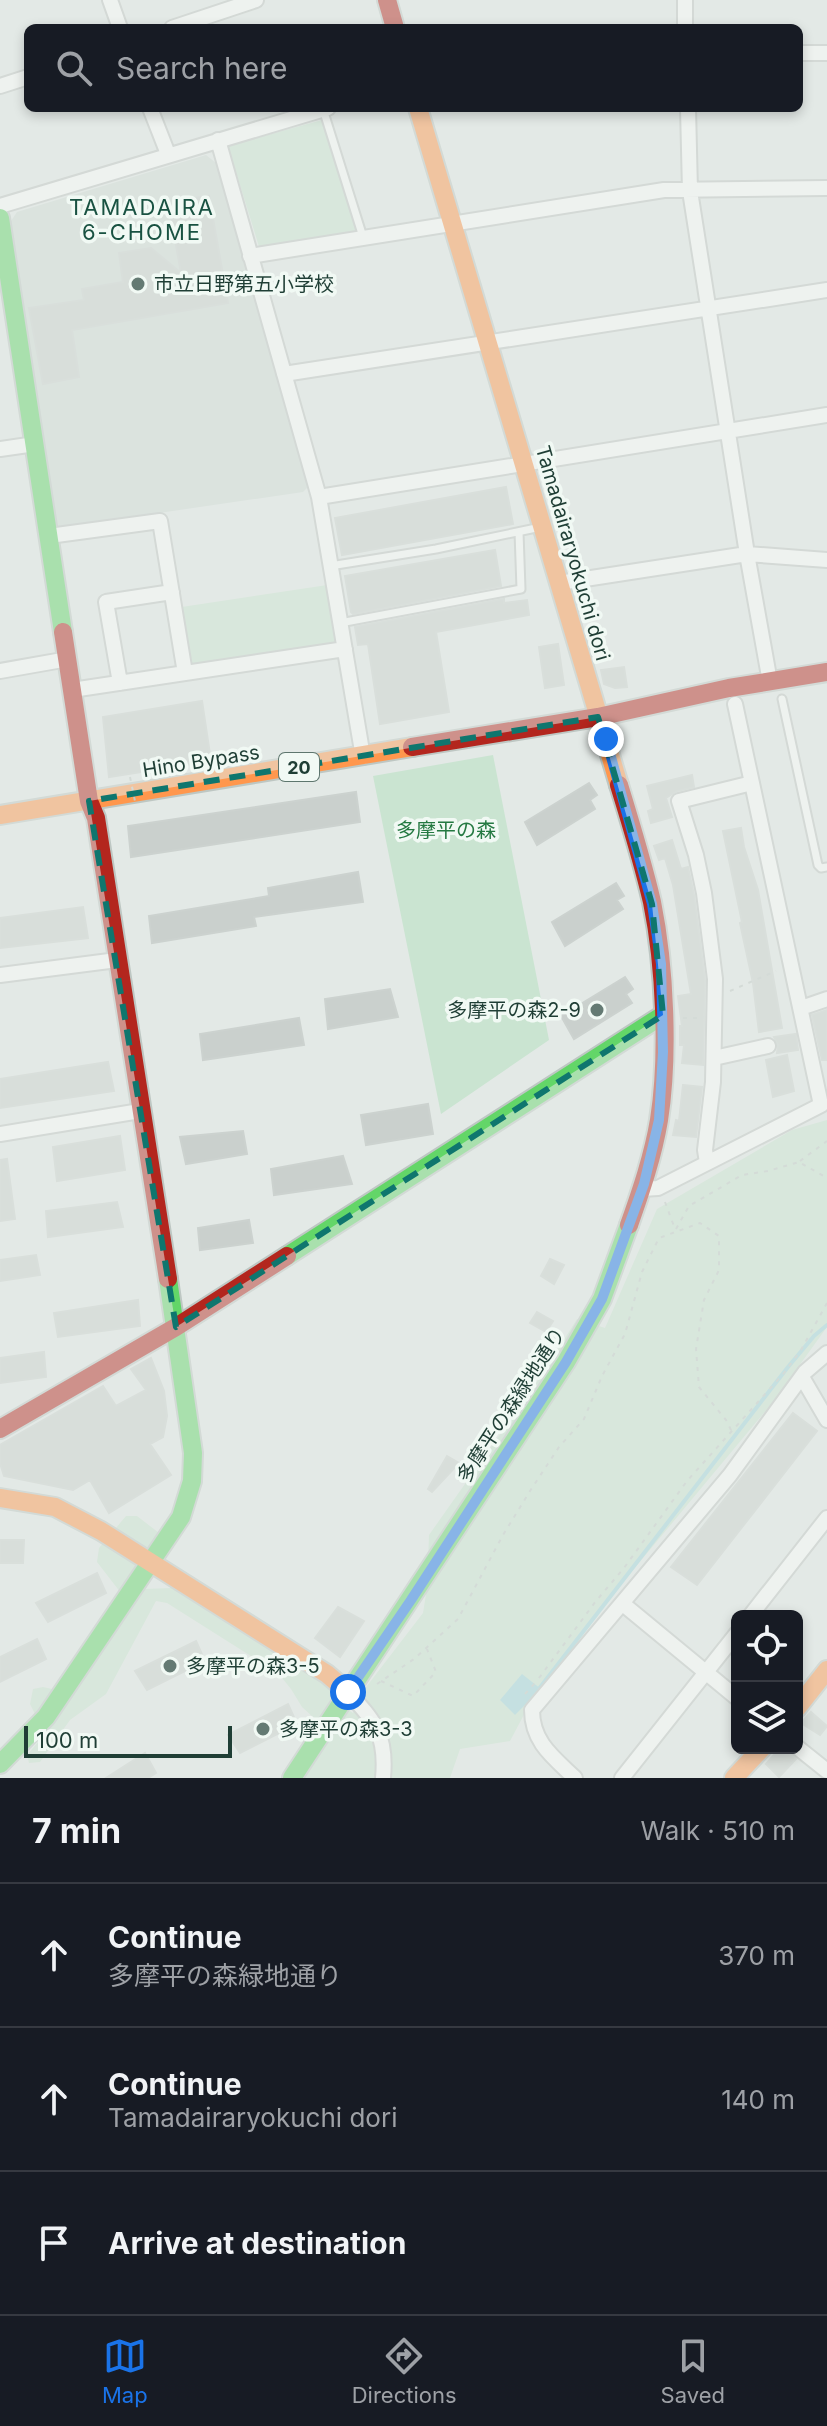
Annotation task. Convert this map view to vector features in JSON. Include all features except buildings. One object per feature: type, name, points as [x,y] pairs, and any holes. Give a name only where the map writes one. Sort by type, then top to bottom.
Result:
[{"type":"main road","points":[[387,0],[394,24]]},
{"type":"main road","name":"Tamadairaryokuchi dori","points":[[419,112],[638,848],[652,904],[670,1017]]},
{"type":"main road","points":[[0,218],[7,310],[35,444],[89,801],[96,818],[193,1453],[192,1481],[181,1517],[46,1717],[0,1764]]},
{"type":"main road","name":"Hino Bypass","points":[[0,815],[598,717],[827,672]]},
{"type":"main road","name":"Hino Bypass","points":[[598,717],[790,697]]},
{"type":"main road","points":[[0,1429],[176,1327],[670,1017]]},
{"type":"main road","name":"多摩平の森緑地通り","points":[[292,1778],[566,1362],[602,1299],[650,1189],[670,1017]]},
{"type":"main road","points":[[0,1498],[55,1507],[152,1561],[349,1690]]},
{"type":"main road","points":[[803,1700],[827,1670]]},
{"type":"main road","points":[[734,1778],[756,1754]]},
{"type":"street","points":[[110,0],[119,24]]},
{"type":"street","points":[[184,24],[256,0]]},
{"type":"street","points":[[685,0],[685,24]]},
{"type":"street","points":[[803,53],[827,53]]},
{"type":"street","points":[[0,86],[24,78]]},
{"type":"street","points":[[152,112],[168,154]]},
{"type":"street","points":[[0,206],[316,112]]},
{"type":"street","points":[[688,112],[690,191],[770,682]]},
{"type":"street","points":[[218,140],[319,497],[363,757]]},
{"type":"street","points":[[250,256],[664,190],[827,188]]},
{"type":"street","points":[[284,374],[827,290]]},
{"type":"street","points":[[319,497],[827,415]]},
{"type":"street","points":[[0,449],[35,444]]},
{"type":"street","points":[[49,536],[160,521],[185,673]]},
{"type":"street","points":[[559,583],[747,554],[827,560]]},
{"type":"street","points":[[120,683],[106,602],[172,592]]},
{"type":"street","points":[[72,690],[345,649]]},
{"type":"street","points":[[0,671],[68,659]]},
{"type":"street","points":[[650,1189],[821,1105],[735,704]]},
{"type":"street","points":[[707,1163],[705,1150],[714,1058],[715,979],[704,893],[679,801],[752,783]]},
{"type":"street","points":[[0,975],[117,960]]},
{"type":"street","points":[[801,1008],[827,999]]},
{"type":"street","points":[[714,1058],[768,1046]]},
{"type":"street","points":[[0,1134],[140,1111]]},
{"type":"street","points":[[575,1778],[540,1744],[532,1727],[532,1710],[730,1475],[802,1377],[827,1353]]},
{"type":"street","points":[[802,1377],[827,1420]]},
{"type":"street","points":[[755,1610],[827,1518]]},
{"type":"street","points":[[623,1604],[731,1693]]},
{"type":"street","points":[[622,1778],[731,1641]]},
{"type":"street","points":[[349,1690],[371,1715],[379,1734],[385,1760],[383,1778]]},
{"type":"street","points":[[803,1752],[827,1771]]},
{"type":"lane","points":[[327,112],[363,237]]},
{"type":"lane","points":[[330,566],[543,526]]},
{"type":"lane","points":[[340,623],[521,589],[519,532]]},
{"type":"lane","points":[[790,697],[818,865],[827,867]]},
{"type":"path","points":[[130,777],[136,806]]},
{"type":"path","points":[[715,998],[791,965]]},
{"type":"path","points":[[670,1017],[714,1017]]},
{"type":"path","points":[[676,1230],[689,1206],[742,1175],[799,1162],[827,1141]]},
{"type":"path","points":[[799,1162],[827,1178]]},
{"type":"path","points":[[650,1189],[676,1230]]},
{"type":"path","points":[[349,1690],[367,1690],[381,1681],[426,1648],[458,1619],[530,1491],[559,1447],[584,1419],[602,1376],[625,1334],[642,1272],[659,1238],[700,1223],[719,1236],[719,1270],[704,1300],[696,1349],[699,1387],[732,1432]]},
{"type":"path","points":[[525,1694],[624,1568],[687,1481],[801,1350],[827,1303]]},
{"type":"path","points":[[381,1681],[413,1696],[436,1672],[426,1648]]},
{"type":"highlighted area","points":[[598,717],[652,904],[663,1015],[176,1327],[89,801]]},
{"type":"shaded area","points":[[206,155],[216,163],[310,485],[303,492],[56,528],[11,221],[17,212]]},
{"type":"green space","points":[[322,120],[358,232],[261,253],[228,146]]},
{"type":"green space","points":[[334,584],[345,649],[185,673],[175,608]]},
{"type":"green space","name":"多摩平の森","points":[[493,755],[549,1040],[441,1114],[373,776]]},
{"type":"green space","points":[[827,1120],[827,1327],[773,1402],[547,1676],[547,1686],[527,1709],[510,1741],[460,1749],[450,1778],[296,1778],[327,1730],[302,1707],[278,1673],[167,1603],[156,1601],[106,1694],[70,1720],[40,1762],[29,1763],[27,1755],[45,1734],[30,1704],[33,1689],[43,1687],[70,1693],[131,1606],[97,1562],[99,1548],[126,1516],[137,1516],[163,1536],[144,1589],[172,1588],[335,1691],[342,1706],[353,1713],[360,1695],[423,1613],[429,1535],[543,1373],[577,1319],[605,1328],[657,1209],[792,1130]]},
{"type":"water","points":[[522,1674],[541,1689],[515,1715],[500,1700]]},
{"type":"waterway","points":[[538,1690],[788,1367],[827,1325]]},
{"type":"traffic: fast","points":[[0,218],[63,632]]},
{"type":"traffic: fast","points":[[287,1256],[663,1015]]},
{"type":"traffic: fast","points":[[292,1778],[566,1362],[602,1299],[629,1225]]},
{"type":"traffic: fast","points":[[0,1764],[46,1717],[181,1517],[192,1481],[193,1453],[168,1279]]},
{"type":"traffic: slow","points":[[419,112],[619,785]]},
{"type":"traffic: slow","points":[[0,815],[412,747]]},
{"type":"traffic: slow","points":[[0,1498],[55,1507],[101,1531],[327,1674],[348,1692]]},
{"type":"traffic: slow","points":[[803,1700],[827,1670]]},
{"type":"traffic: slow","points":[[734,1778],[756,1754]]},
{"type":"traffic: jam","points":[[387,0],[394,24]]},
{"type":"traffic: jam","points":[[63,632],[89,801],[96,818],[168,1279]]},
{"type":"traffic: jam","points":[[412,747],[598,717],[729,688],[827,672]]},
{"type":"traffic: jam","points":[[619,785],[652,902],[664,1011],[664,1068],[659,1120],[629,1225]]},
{"type":"traffic: jam","points":[[0,1429],[176,1327],[287,1256]]},
{"type":"place","name":"市立日野第五小学校","points":[[138,284]]},
{"type":"place","name":"多摩平の森2-9","points":[[597,1010]]},
{"type":"place","name":"多摩平の森3-5","points":[[170,1666]]},
{"type":"place","name":"多摩平の森3-3","points":[[263,1729]]},
{"type":"district","name":"TAMADAIRA 6-CHOME","points":[[142,220]]},
{"type":"route","points":[[348,1692],[566,1362],[602,1299],[644,1184],[659,1120],[663,1052],[661,964],[652,904],[606,739]]}]
